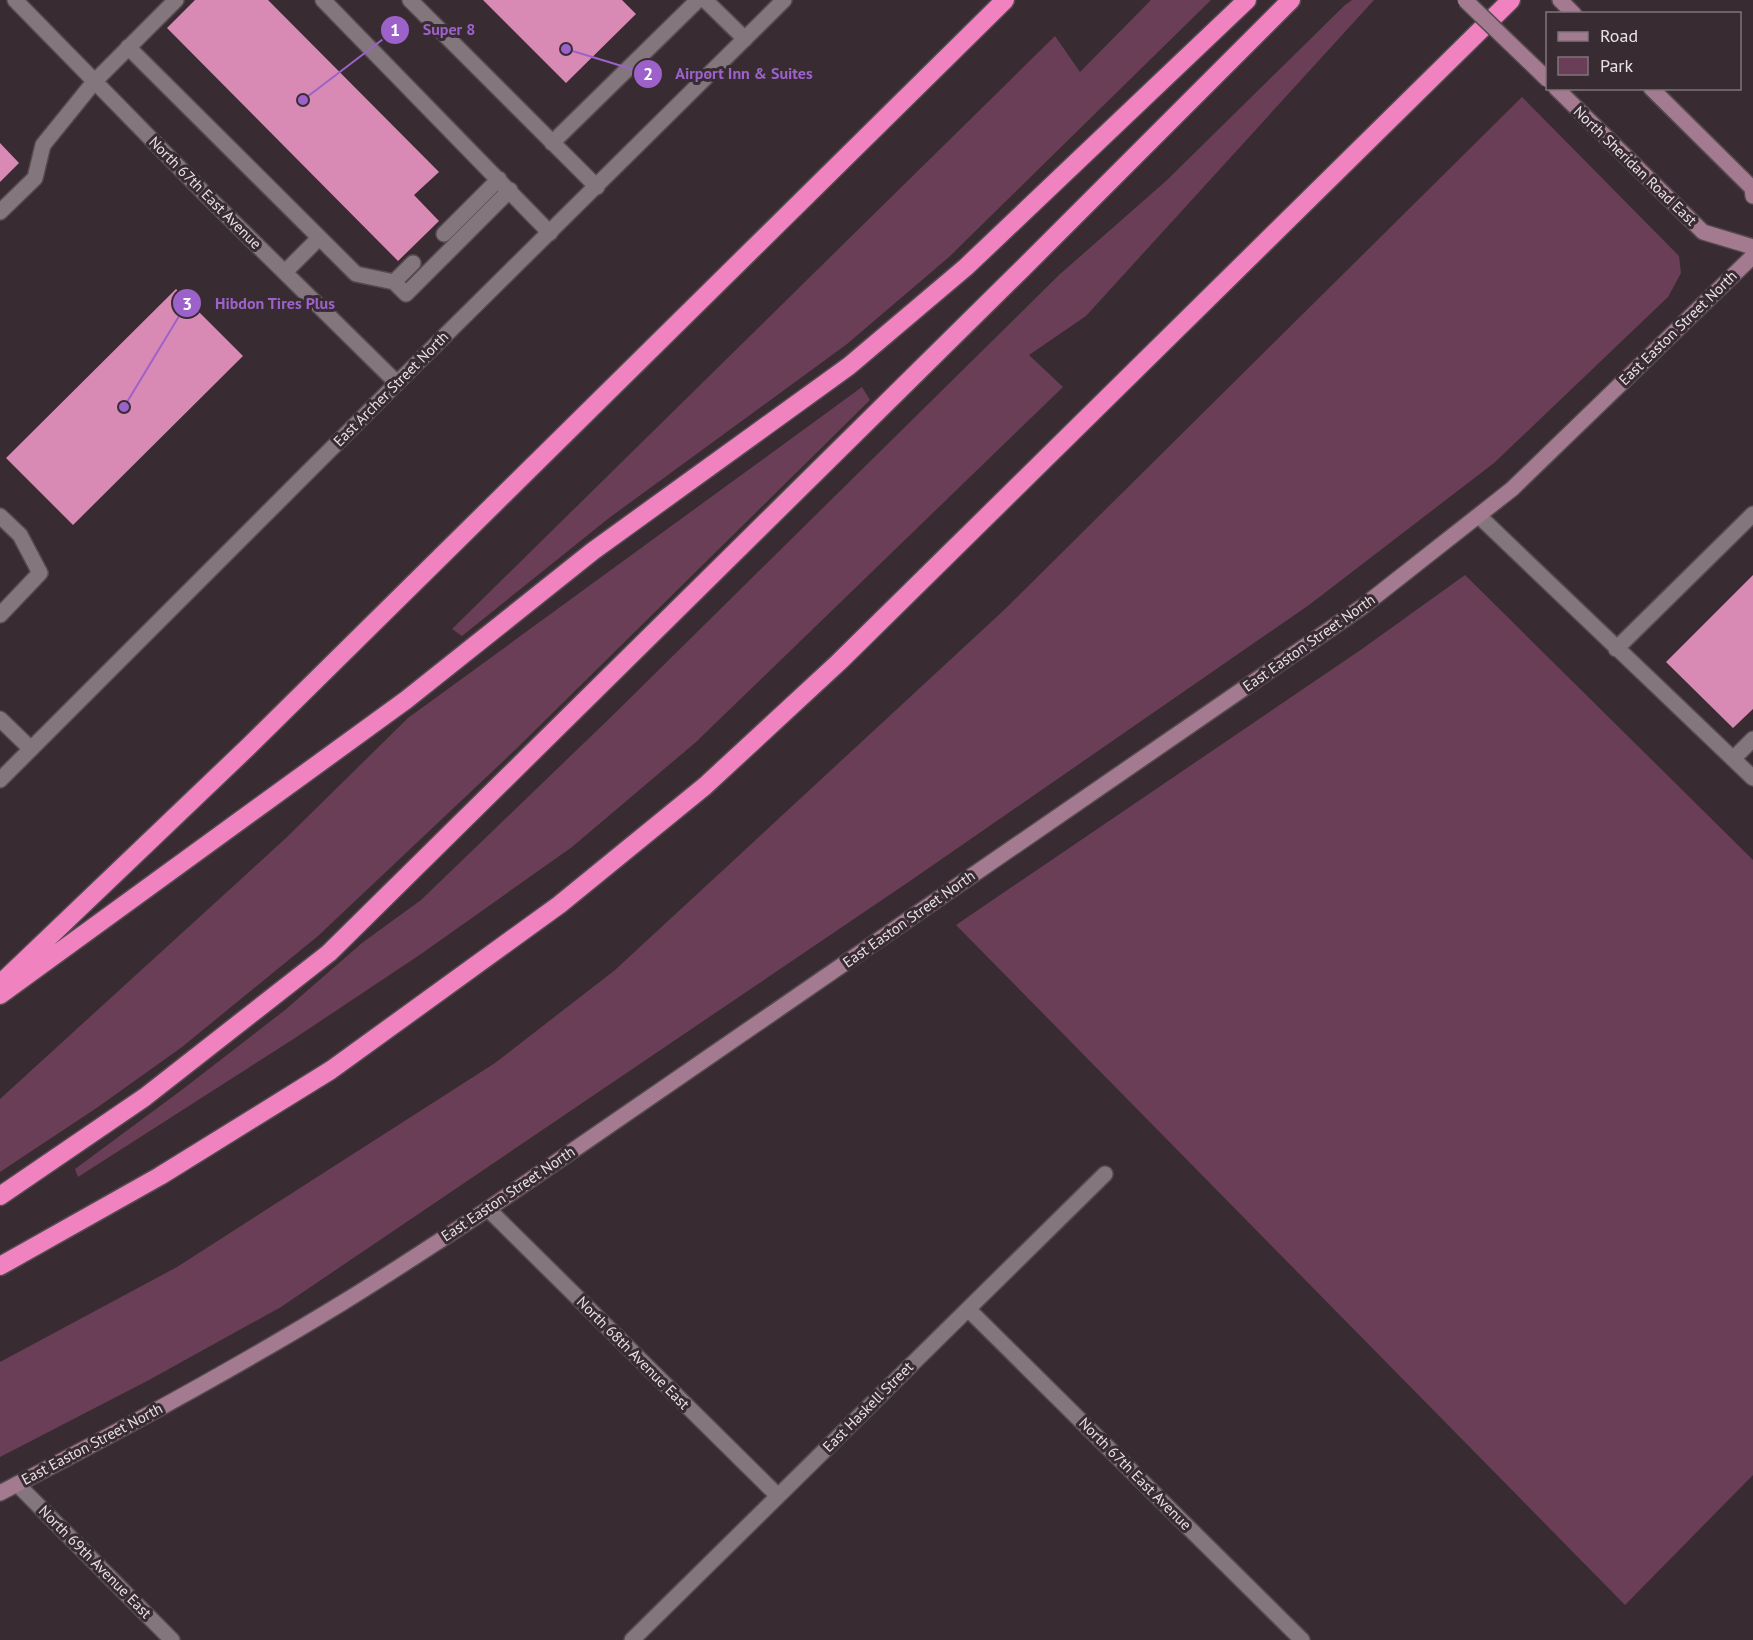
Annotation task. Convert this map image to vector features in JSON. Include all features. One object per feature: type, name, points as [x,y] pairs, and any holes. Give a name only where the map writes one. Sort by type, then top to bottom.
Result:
[{"type":"highway","points":[[0,984],[248,747],[1005,0]]},
{"type":"highway","points":[[0,995],[406,700],[593,551],[849,366],[966,267],[1247,0]]},
{"type":"highway","points":[[0,1196],[145,1097],[329,953],[1291,0]]},
{"type":"highway","points":[[0,1266],[160,1176],[331,1070],[559,905],[705,786],[839,662],[1511,0]]},
{"type":"street","name":"North 67th East Avenue","points":[[15,0],[94,82],[397,383]]},
{"type":"street","points":[[0,212],[34,178],[43,145],[94,82],[176,0]]},
{"type":"street","points":[[323,0],[550,232]]},
{"type":"street","points":[[410,0],[597,187]]},
{"type":"street","points":[[552,142],[698,0]]},
{"type":"street","points":[[705,0],[745,39]]},
{"type":"street","name":"East Archer Street North","points":[[0,780],[784,0]]},
{"type":"street","points":[[1465,0],[1546,78]]},
{"type":"street","points":[[1560,0],[1572,12]]},
{"type":"street","points":[[128,47],[356,274],[394,282],[406,294],[505,185]]},
{"type":"street","name":"North Sheridan Road East","points":[[1558,90],[1703,232],[1753,247]]},
{"type":"street","points":[[1653,90],[1752,188],[1753,196]]},
{"type":"street","points":[[444,234],[505,185]]},
{"type":"street","points":[[285,272],[319,238]]},
{"type":"street","name":"East Easton Street North","points":[[0,1492],[190,1391],[287,1336],[488,1209],[1362,607],[1512,489],[1753,256]]},
{"type":"street","points":[[394,282],[413,263]]},
{"type":"street","points":[[1616,649],[1753,514]]},
{"type":"street","points":[[0,516],[20,535],[40,573],[0,615]]},
{"type":"street","points":[[1479,516],[1753,778]]},
{"type":"street","points":[[0,719],[31,749]]},
{"type":"street","points":[[1733,759],[1753,739]]},
{"type":"street","name":"East Haskell Street","points":[[632,1640],[1105,1174]]},
{"type":"street","name":"North 68th Avenue East","points":[[488,1209],[778,1496]]},
{"type":"street","name":"North 67th East Avenue","points":[[968,1309],[1302,1640]]},
{"type":"street","name":"North 69th Avenue East","points":[[17,1484],[172,1640]]},
{"type":"green space","points":[[1151,0],[1211,0],[949,257],[847,344],[609,518],[462,636],[452,629],[1055,36],[1080,72]]},
{"type":"green space","points":[[1352,0],[1374,0],[1086,316],[1029,355],[1063,387],[696,742],[572,847],[421,954],[78,1177],[75,1169],[285,1010],[362,943],[421,900],[611,717],[1059,275],[1166,181]]},
{"type":"green space","points":[[1522,97],[1679,256],[1681,273],[1668,297],[1494,463],[1309,605],[910,881],[281,1307],[149,1380],[0,1457],[0,1362],[177,1267],[495,1063],[615,970],[1003,611]]},
{"type":"green space","points":[[862,387],[870,400],[515,750],[318,936],[182,1047],[98,1107],[0,1172],[0,1099],[286,838],[408,718]]},
{"type":"green space","points":[[1465,575],[1753,860],[1753,1475],[1625,1605],[956,925],[1362,649]]},
{"type":"building","points":[[195,0],[268,0],[439,172],[414,195],[439,221],[398,261],[167,28]]},
{"type":"building","points":[[483,0],[622,0],[636,14],[566,83]]},
{"type":"building","points":[[0,143],[19,163],[0,182]]},
{"type":"building","points":[[176,289],[243,356],[73,525],[6,458]]},
{"type":"building","points":[[1753,575],[1753,709],[1733,728],[1666,662]]},
{"type":"place","name":"Airport Inn & Suites","points":[[566,49]]},
{"type":"place","name":"Super 8","points":[[303,100]]},
{"type":"place","name":"Hibdon Tires Plus","points":[[124,407]]}]
